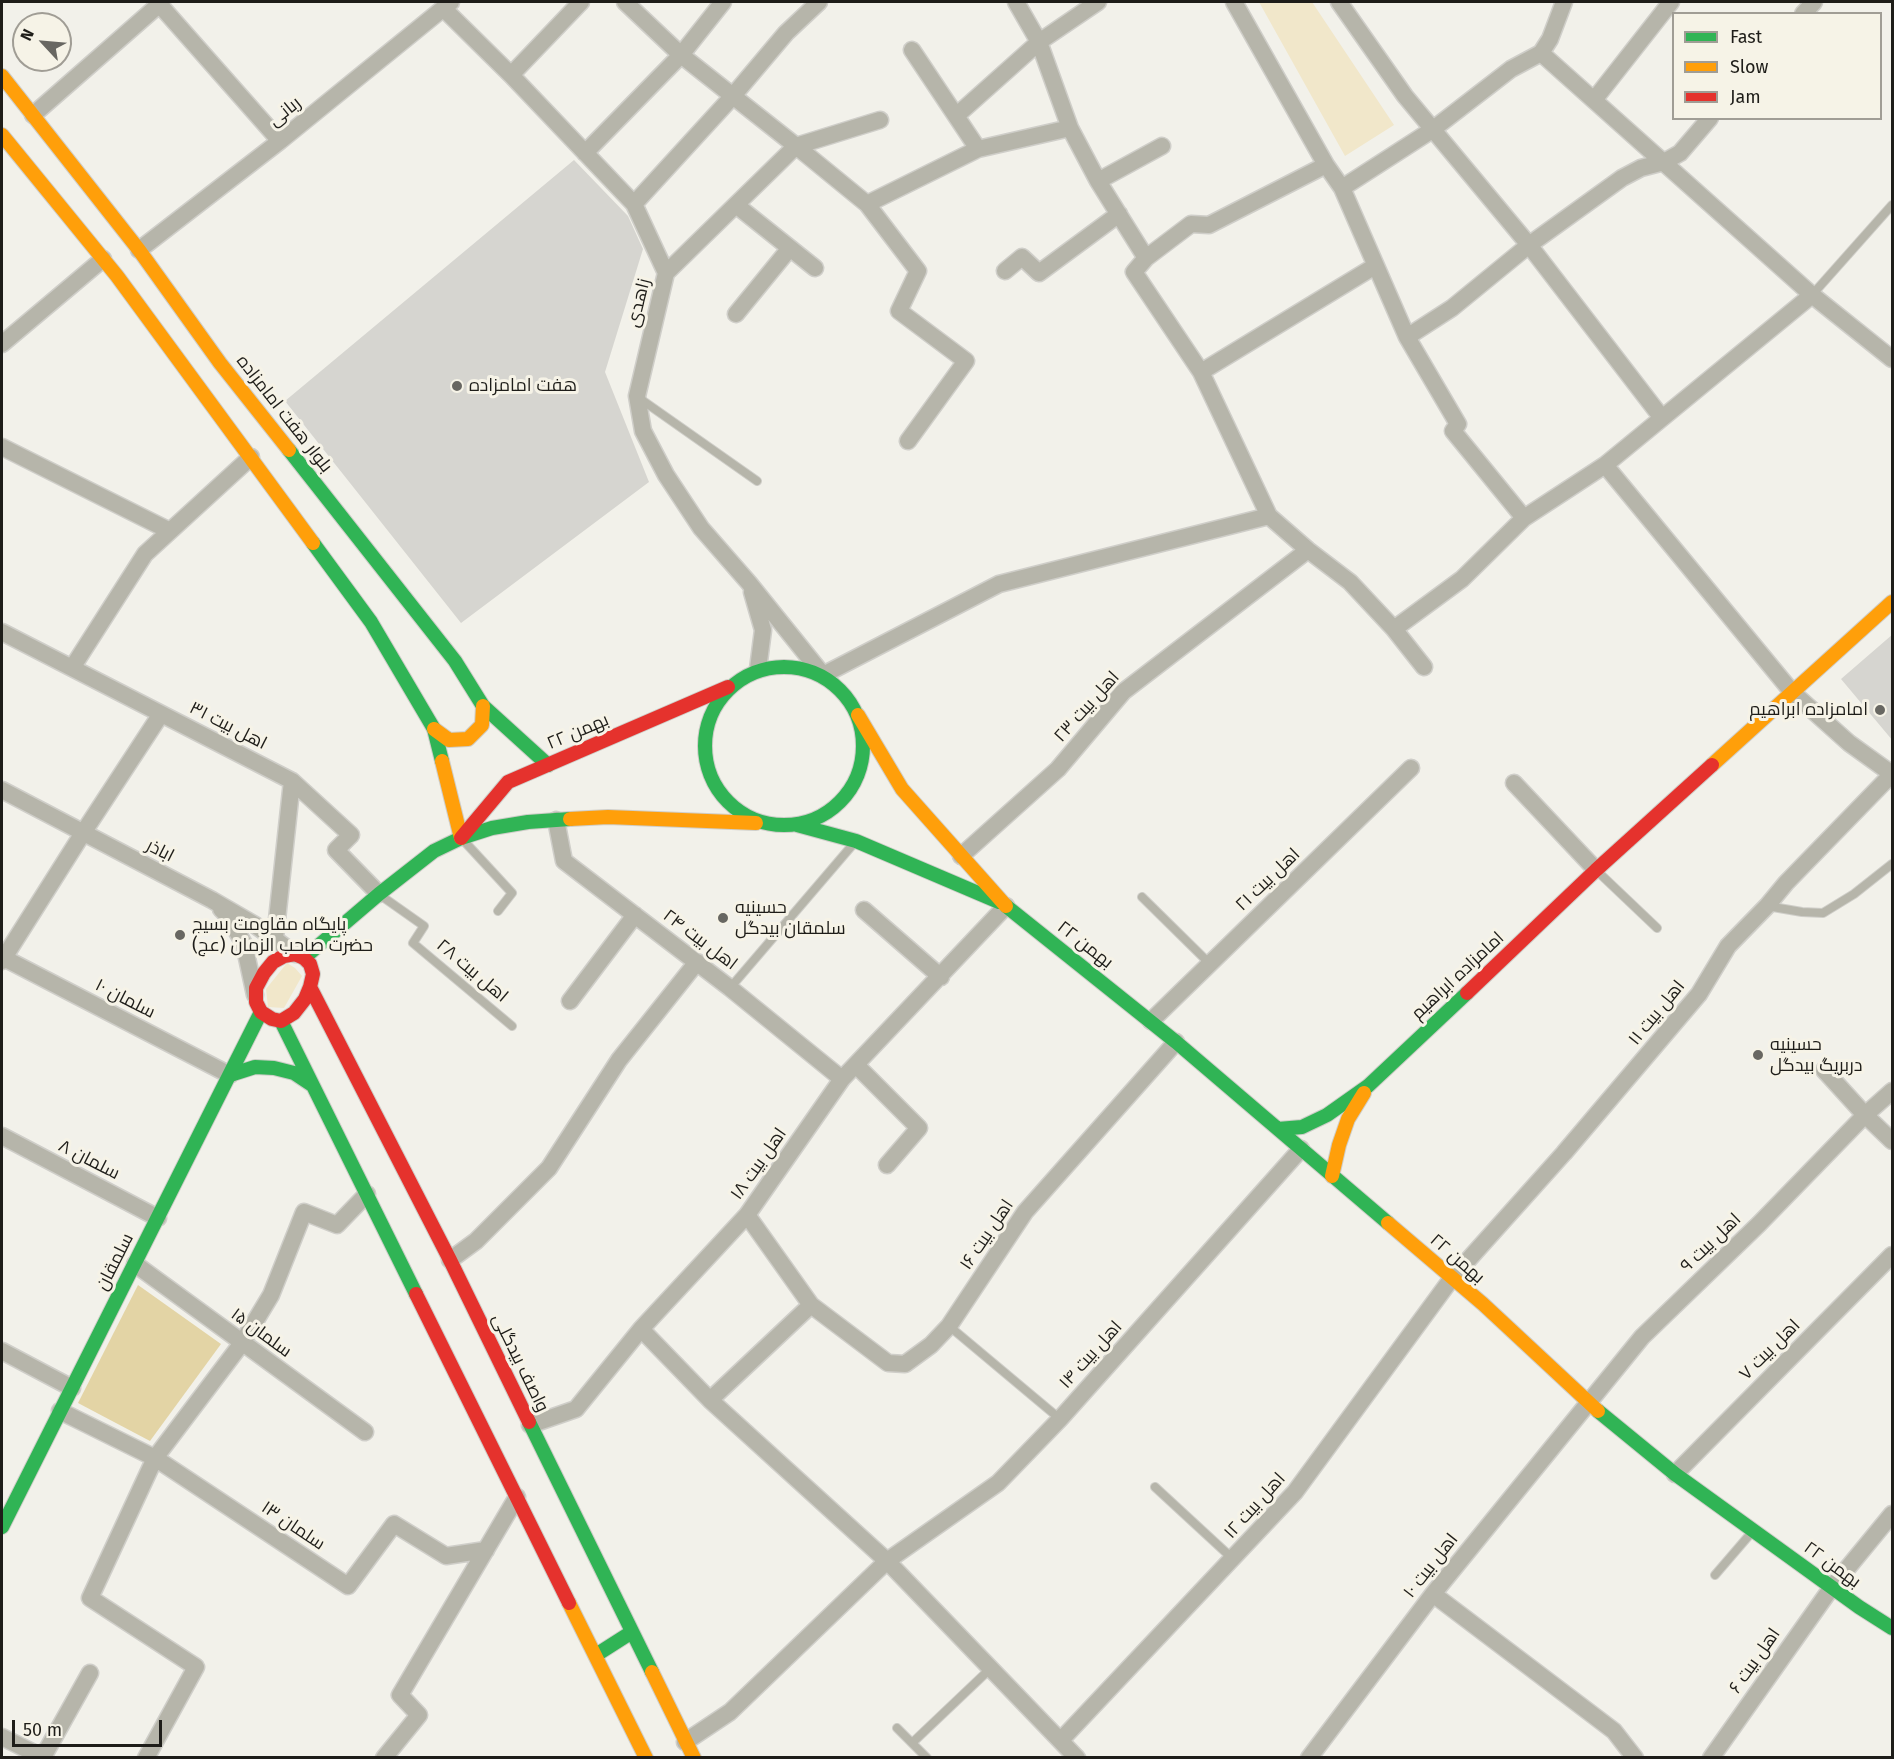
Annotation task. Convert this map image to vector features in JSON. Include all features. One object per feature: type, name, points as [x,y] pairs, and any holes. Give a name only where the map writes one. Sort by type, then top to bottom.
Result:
[{"type":"street","points":[[511,75],[581,2]]},
{"type":"street","points":[[625,2],[681,55],[867,204],[918,271],[899,311],[966,361],[908,441]]},
{"type":"street","points":[[585,153],[681,55],[723,2]]},
{"type":"street","points":[[633,204],[732,97],[786,33],[819,2]]},
{"type":"street","points":[[1016,2],[1039,42],[1070,128],[1098,181],[1146,258]]},
{"type":"street","points":[[956,116],[1039,42],[1098,2]]},
{"type":"street","points":[[1234,2],[1326,165],[1342,188],[1407,337],[1458,424],[1453,431],[1524,518]]},
{"type":"street","points":[[1339,2],[1405,96],[1528,246],[1662,418]]},
{"type":"street","points":[[1342,188],[1432,130],[1511,69],[1541,53],[1550,39],[1564,2]]},
{"type":"street","points":[[1594,100],[1671,2]]},
{"type":"street","points":[[33,115],[160,3],[280,141]]},
{"type":"street","name":"زاهدی","points":[[448,5],[633,204],[666,273],[637,396],[643,431],[666,475],[701,528],[749,583],[823,675]]},
{"type":"street","name":"ربانی","points":[[140,250],[280,141],[448,5]]},
{"type":"street","points":[[912,50],[978,149]]},
{"type":"street","points":[[1541,53],[1812,295],[1893,359]]},
{"type":"street","name":"بلوار هفت امامزاده","points":[[2,76],[140,250],[220,363],[455,661],[483,706],[548,765]]},
{"type":"street","points":[[666,273],[796,146],[880,120]]},
{"type":"street","points":[[1407,337],[1452,308],[1528,246],[1622,178],[1641,168],[1664,162],[1680,153],[1708,120]]},
{"type":"street","points":[[867,204],[978,149],[1070,128]]},
{"type":"street","points":[[2,135],[103,259],[371,622],[434,729],[461,838]]},
{"type":"street","points":[[1098,181],[1162,146]]},
{"type":"street","points":[[1326,165],[1209,225],[1191,224],[1146,258],[1134,272],[1202,372],[1269,516],[1350,582],[1394,629],[1424,667]]},
{"type":"street","points":[[736,205],[815,268]]},
{"type":"street","points":[[1005,271],[1022,257],[1039,273],[1119,214]]},
{"type":"street","points":[[736,314],[790,248]]},
{"type":"street","points":[[2,344],[103,259]]},
{"type":"street","points":[[1202,372],[1375,266]]},
{"type":"street","points":[[1394,629],[1462,579],[1524,518],[1605,465],[1812,295]]},
{"type":"street","points":[[2,447],[170,531]]},
{"type":"street","points":[[72,668],[145,554],[251,457]]},
{"type":"street","points":[[1605,465],[1792,692],[1849,742],[1893,774]]},
{"type":"street","points":[[823,675],[999,584],[1269,516]]},
{"type":"street","name":"اهل بیت ۲۳","points":[[961,856],[1058,769],[1123,692],[1308,550]]},
{"type":"street","name":"زاهدی","points":[[749,583],[763,630],[758,669]]},
{"type":"street","name":"امامزاده ابراهیم","points":[[1278,1130],[1302,1127],[1326,1115],[1368,1086],[1596,870],[1893,602]]},
{"type":"street","name":"اهل بیت ۳۱","points":[[2,632],[292,781],[351,835],[336,850],[379,894]]},
{"type":"street","points":[[791,665],[823,675],[844,692],[858,715],[864,750],[854,784],[830,811],[797,825],[779,826],[761,823],[731,807],[711,780],[703,747],[710,714],[729,687],[758,669],[791,665]]},
{"type":"street","name":"۲۲ بهمن","points":[[461,838],[508,782],[729,687]]},
{"type":"street","points":[[434,729],[449,740],[468,739],[482,725],[483,706]]},
{"type":"street","points":[[2,959],[161,714]]},
{"type":"street","name":"۲۲ بهمن","points":[[858,715],[902,789],[1006,906],[1176,1042],[1452,1278],[1588,1403],[1675,1474],[1893,1628]]},
{"type":"street","name":"اهل بیت ۲۱","points":[[1151,1021],[1411,768]]},
{"type":"street","name":"اهل بیت ۱۱","points":[[1452,1278],[1699,994],[1728,946],[1893,774]]},
{"type":"street","points":[[275,939],[292,781]]},
{"type":"street","points":[[1514,783],[1596,870]]},
{"type":"street","name":"اباذر","points":[[2,790],[212,900],[299,956]]},
{"type":"street","name":"۲۲ بهمن","points":[[299,956],[434,851],[461,838],[492,828],[528,822],[608,817],[761,823]]},
{"type":"street","name":"اهل بیت ۲۴","points":[[556,820],[564,861],[697,962],[842,1079]]},
{"type":"street","name":"۲۲ بهمن","points":[[797,825],[856,841],[1006,906]]},
{"type":"street","points":[[212,900],[228,916],[244,944],[258,1007],[272,1019],[281,1021],[294,1013],[305,999],[313,974],[310,964],[299,956],[284,956],[273,963],[264,973],[256,988],[258,1007]]},
{"type":"street","name":"اهل بیت ۱۸","points":[[530,1425],[576,1409],[641,1329],[747,1215],[842,1079],[1006,906]]},
{"type":"street","points":[[864,910],[941,977]]},
{"type":"street","points":[[570,1001],[635,915]]},
{"type":"street","name":"سلمان ۱۰","points":[[2,959],[230,1075]]},
{"type":"street","points":[[450,1260],[476,1241],[549,1168],[619,1060],[697,962]]},
{"type":"street","name":"واصف بیدگلی","points":[[310,987],[450,1260],[694,1758]]},
{"type":"street","name":"سلمقان","points":[[2,1527],[230,1075],[258,1007]]},
{"type":"street","points":[[281,1021],[646,1758]]},
{"type":"street","name":"اهل بیت ۱۶","points":[[747,1215],[812,1305],[888,1363],[905,1364],[931,1345],[950,1326],[1025,1212],[1176,1042]]},
{"type":"street","points":[[856,1065],[920,1128],[886,1165]]},
{"type":"street","points":[[230,1075],[255,1067],[274,1068],[294,1074],[312,1084]]},
{"type":"street","points":[[1824,1070],[1865,1115],[1893,1141]]},
{"type":"street","name":"امامزاده ابراهیم","points":[[1332,1176],[1348,1119],[1368,1086]]},
{"type":"street","name":"اهل بیت ۹","points":[[1588,1403],[1642,1337],[1759,1224],[1865,1115],[1893,1091]]},
{"type":"street","name":"سلمان ۸","points":[[2,1136],[158,1218]]},
{"type":"street","name":"اهل بیت ۱۴","points":[[685,1742],[730,1712],[887,1561],[998,1483],[1060,1419],[1300,1149]]},
{"type":"street","points":[[146,1758],[196,1667],[90,1598],[155,1458],[242,1343],[271,1295],[304,1212],[337,1225],[367,1194]]},
{"type":"street","name":"اهل بیت ۷","points":[[1675,1474],[1893,1255]]},
{"type":"street","name":"سلمان ۱۵","points":[[135,1264],[365,1432]]},
{"type":"street","name":"اهل بیت ۱۲","points":[[1061,1740],[1295,1492],[1452,1278]]},
{"type":"street","points":[[710,1400],[812,1305]]},
{"type":"street","points":[[641,1329],[710,1400],[887,1561],[992,1667],[1077,1758]]},
{"type":"street","points":[[2,1351],[72,1388]]},
{"type":"street","name":"اهل بیت ۱۰","points":[[1309,1758],[1433,1594],[1588,1403]]},
{"type":"street","name":"سلمان ۱۳","points":[[60,1411],[155,1458],[348,1586],[394,1524],[446,1556],[486,1550]]},
{"type":"street","points":[[384,1758],[419,1715],[400,1695],[518,1497]]},
{"type":"street","name":"اهل بیت ۶","points":[[1711,1758],[1832,1587],[1893,1514]]},
{"type":"street","points":[[1433,1594],[1614,1731],[1635,1758]]},
{"type":"street","points":[[596,1655],[632,1632]]},
{"type":"street","points":[[2,1737],[44,1757],[90,1673]]},
{"type":"lane","points":[[1812,295],[1893,205]]},
{"type":"lane","points":[[637,396],[758,481]]},
{"type":"lane","points":[[461,838],[512,893],[498,911]]},
{"type":"lane","points":[[730,988],[856,841]]},
{"type":"lane","points":[[1767,906],[1823,913],[1854,894],[1893,864]]},
{"type":"lane","points":[[1596,870],[1657,928]]},
{"type":"lane","name":"اهل بیت ۲۸","points":[[379,894],[424,926],[413,943],[512,1026]]},
{"type":"lane","points":[[1142,897],[1210,964]]},
{"type":"lane","points":[[950,1326],[1060,1419]]},
{"type":"lane","points":[[1155,1487],[1233,1559]]},
{"type":"lane","points":[[1715,1575],[1754,1530]]},
{"type":"lane","points":[[912,1743],[992,1667]]},
{"type":"lane","points":[[897,1728],[927,1758]]},
{"type":"shaded area","points":[[1259,2],[1312,2],[1394,125],[1345,156]]},
{"type":"shaded area","points":[[287,963],[302,976],[284,1008],[268,1007],[266,989]]},
{"type":"shaded area","points":[[138,1285],[221,1344],[150,1441],[78,1403]]},
{"type":"building","name":"هفت امامزاده","points":[[574,160],[628,216],[643,249],[605,372],[649,482],[461,623],[285,401]]},
{"type":"building","name":"امامزاده ابراهیم","points":[[1893,634],[1893,741],[1841,679]]},
{"type":"traffic: fast","points":[[289,450],[455,661],[483,706],[548,765]]},
{"type":"traffic: fast","points":[[313,543],[371,622],[434,729],[442,761]]},
{"type":"traffic: fast","points":[[784,667],[799,668],[814,673],[828,680],[840,690],[850,702],[857,716],[862,731],[863,746],[862,761],[857,776],[850,790],[840,802],[828,812],[814,819],[799,824],[784,825],[769,824],[754,819],[740,812],[728,802],[718,790],[711,776],[706,761],[705,746],[706,731],[711,716],[718,702],[728,690],[740,680],[754,673],[769,668],[784,667]]},
{"type":"traffic: fast","points":[[304,958],[434,851],[461,838],[492,828],[528,822],[570,819]]},
{"type":"traffic: fast","points":[[797,825],[856,841],[999,902]]},
{"type":"traffic: fast","points":[[1006,906],[1176,1042],[1388,1223]]},
{"type":"traffic: fast","points":[[1278,1129],[1302,1127],[1327,1115],[1368,1086],[1467,993]]},
{"type":"traffic: fast","points":[[2,1527],[261,1012]]},
{"type":"traffic: fast","points":[[281,1021],[416,1294]]},
{"type":"traffic: fast","points":[[230,1075],[255,1067],[274,1068],[294,1073],[312,1085]]},
{"type":"traffic: fast","points":[[1598,1411],[1675,1474],[1859,1607],[1892,1628]]},
{"type":"traffic: fast","points":[[529,1422],[652,1672]]},
{"type":"traffic: fast","points":[[596,1655],[632,1632]]},
{"type":"traffic: slow","points":[[2,76],[139,250],[220,363],[289,450]]},
{"type":"traffic: slow","points":[[2,135],[117,276],[313,543]]},
{"type":"traffic: slow","points":[[1712,765],[1892,602]]},
{"type":"traffic: slow","points":[[434,729],[449,740],[468,739],[482,725],[483,706]]},
{"type":"traffic: slow","points":[[858,715],[902,789],[1006,906]]},
{"type":"traffic: slow","points":[[442,761],[461,838]]},
{"type":"traffic: slow","points":[[570,819],[608,817],[756,823]]},
{"type":"traffic: slow","points":[[1332,1176],[1348,1119],[1364,1093]]},
{"type":"traffic: slow","points":[[1388,1223],[1483,1304],[1598,1411]]},
{"type":"traffic: slow","points":[[569,1603],[646,1758]]},
{"type":"traffic: slow","points":[[652,1672],[694,1758]]},
{"type":"traffic: jam","points":[[461,838],[508,782],[728,687]]},
{"type":"traffic: jam","points":[[1467,993],[1596,870],[1712,765]]},
{"type":"traffic: jam","points":[[295,954],[310,964],[313,974],[310,987],[305,999],[294,1013],[281,1021],[272,1019],[261,1012],[256,1002],[256,988],[273,962],[284,956],[295,954]]},
{"type":"traffic: jam","points":[[310,987],[450,1260],[529,1422]]},
{"type":"traffic: jam","points":[[416,1294],[569,1603]]},
{"type":"place","name":"هفت امامزاده","points":[[457,386]]},
{"type":"place","name":"امامزاده ابراهیم","points":[[1880,710]]},
{"type":"place","name":"حسینیه سلمقان بیدگل","points":[[723,918]]},
{"type":"place","name":"پایگاه مقاومت بسیج حضرت صاحب الزمان (عج)","points":[[180,935]]},
{"type":"place","name":"حسینیه دربریگ بیدگل","points":[[1758,1055]]}]
